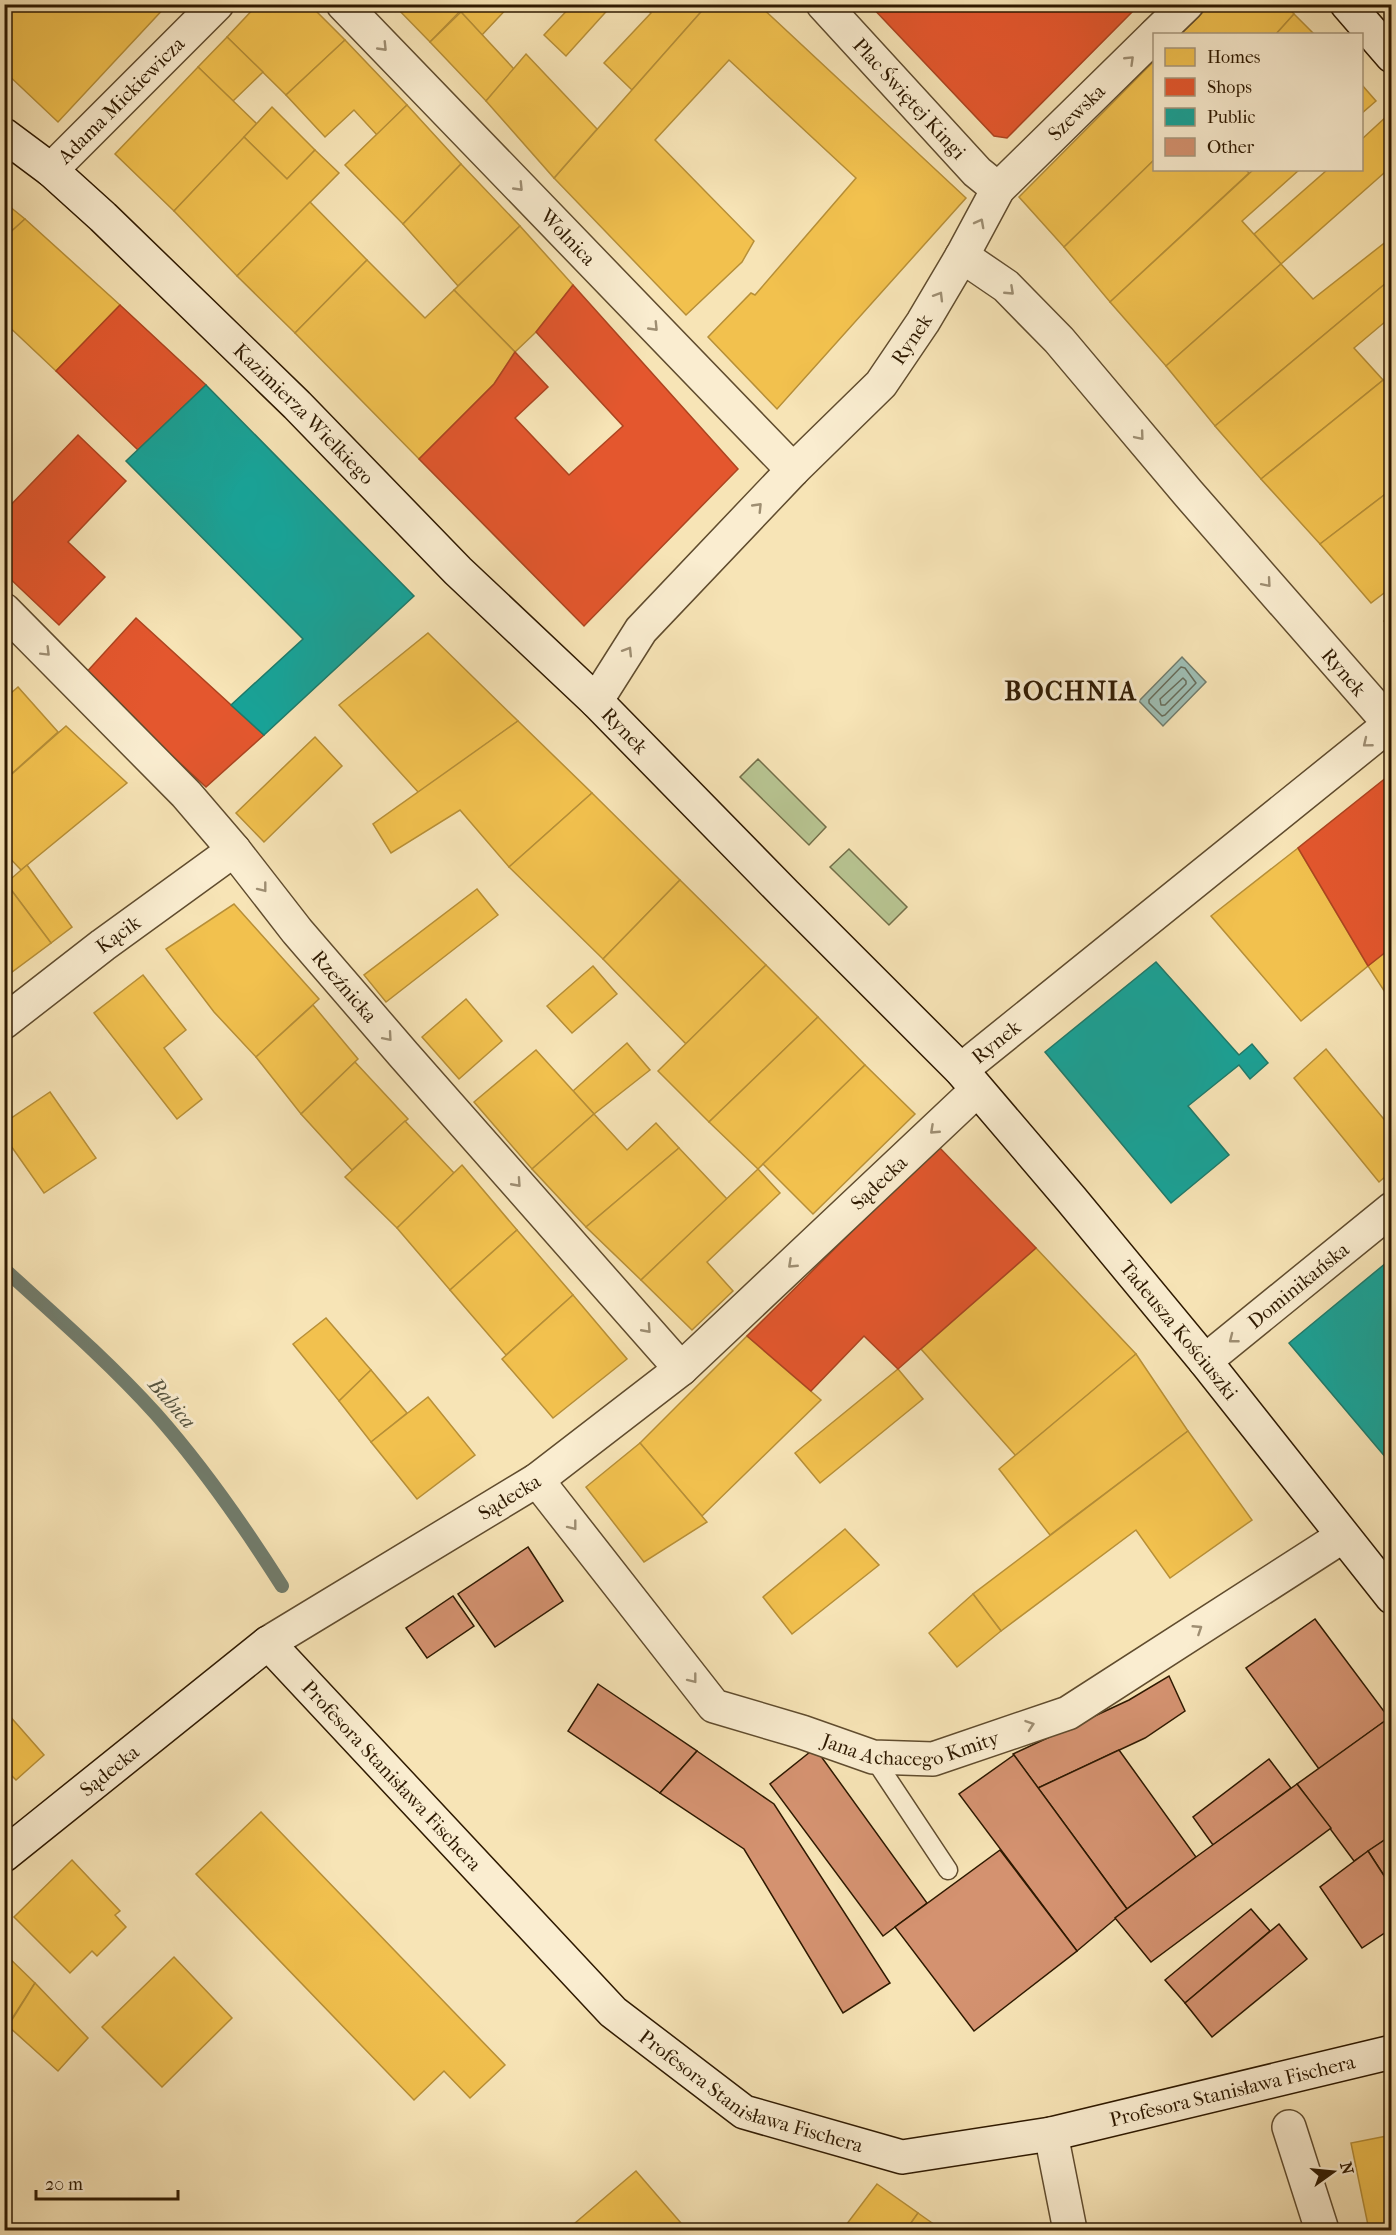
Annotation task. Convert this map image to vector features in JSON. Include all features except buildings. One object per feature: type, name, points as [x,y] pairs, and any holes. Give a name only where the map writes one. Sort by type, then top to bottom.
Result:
[{"type":"street","name":"Adama Mickiewicza","points":[[51,170],[217,4]]},
{"type":"street","name":"Wolnica","points":[[343,4],[793,470]]},
{"type":"street","name":"Plac Świętej Kingi","points":[[823,4],[977,172],[998,189]]},
{"type":"street","name":"Szewska","points":[[1157,33],[1187,4]]},
{"type":"street","points":[[1347,4],[1392,56]]},
{"type":"street","name":"Szewska","points":[[998,189],[1153,37]]},
{"type":"street","name":"Kazimierza Wielkiego","points":[[4,135],[51,170],[153,265],[297,405],[475,588],[596,700]]},
{"type":"street","name":"Rynek","points":[[962,256],[1006,286],[1059,340],[1196,502],[1390,724],[969,1080],[596,700],[641,630],[793,470],[881,384],[923,322],[998,189]]},
{"type":"street","name":"Rzeźnicka","points":[[4,610],[186,794],[234,850],[297,931],[404,1056],[681,1369]]},
{"type":"street","name":"Kącik","points":[[4,1022],[103,945],[234,850]]},
{"type":"street","name":"Tadeusza Kościuszki","points":[[969,1080],[1071,1198],[1392,1597]]},
{"type":"street","name":"Sądecka","points":[[4,1855],[268,1643],[537,1480],[681,1369],[969,1080]]},
{"type":"street","name":"Dominikańska","points":[[1204,1361],[1392,1209]]},
{"type":"street","name":"Jana Achacego Kmity","points":[[537,1480],[714,1706],[802,1732],[873,1757],[933,1759],[1068,1713],[1343,1536]]},
{"type":"street","name":"Profesora Stanisława Fischera","points":[[268,1643],[613,2012],[744,2112],[902,2157],[1051,2134],[1392,2052]]},
{"type":"street","points":[[1289,2127],[1322,2230]]},
{"type":"street","points":[[1051,2134],[1070,2230]]},
{"type":"lane","points":[[873,1757],[948,1870]]},
{"type":"green space","points":[[758,759],[826,827],[809,845],[740,777]]},
{"type":"green space","points":[[849,849],[907,907],[889,925],[830,867]]},
{"type":"water","points":[[1182,657],[1206,682],[1163,726],[1139,701]]},
{"type":"waterway","name":"Babica","points":[[4,1269],[101,1358],[156,1414],[222,1497],[282,1586]]},
{"type":"district","name":"BOCHNIA","points":[[1071,691]]}]
